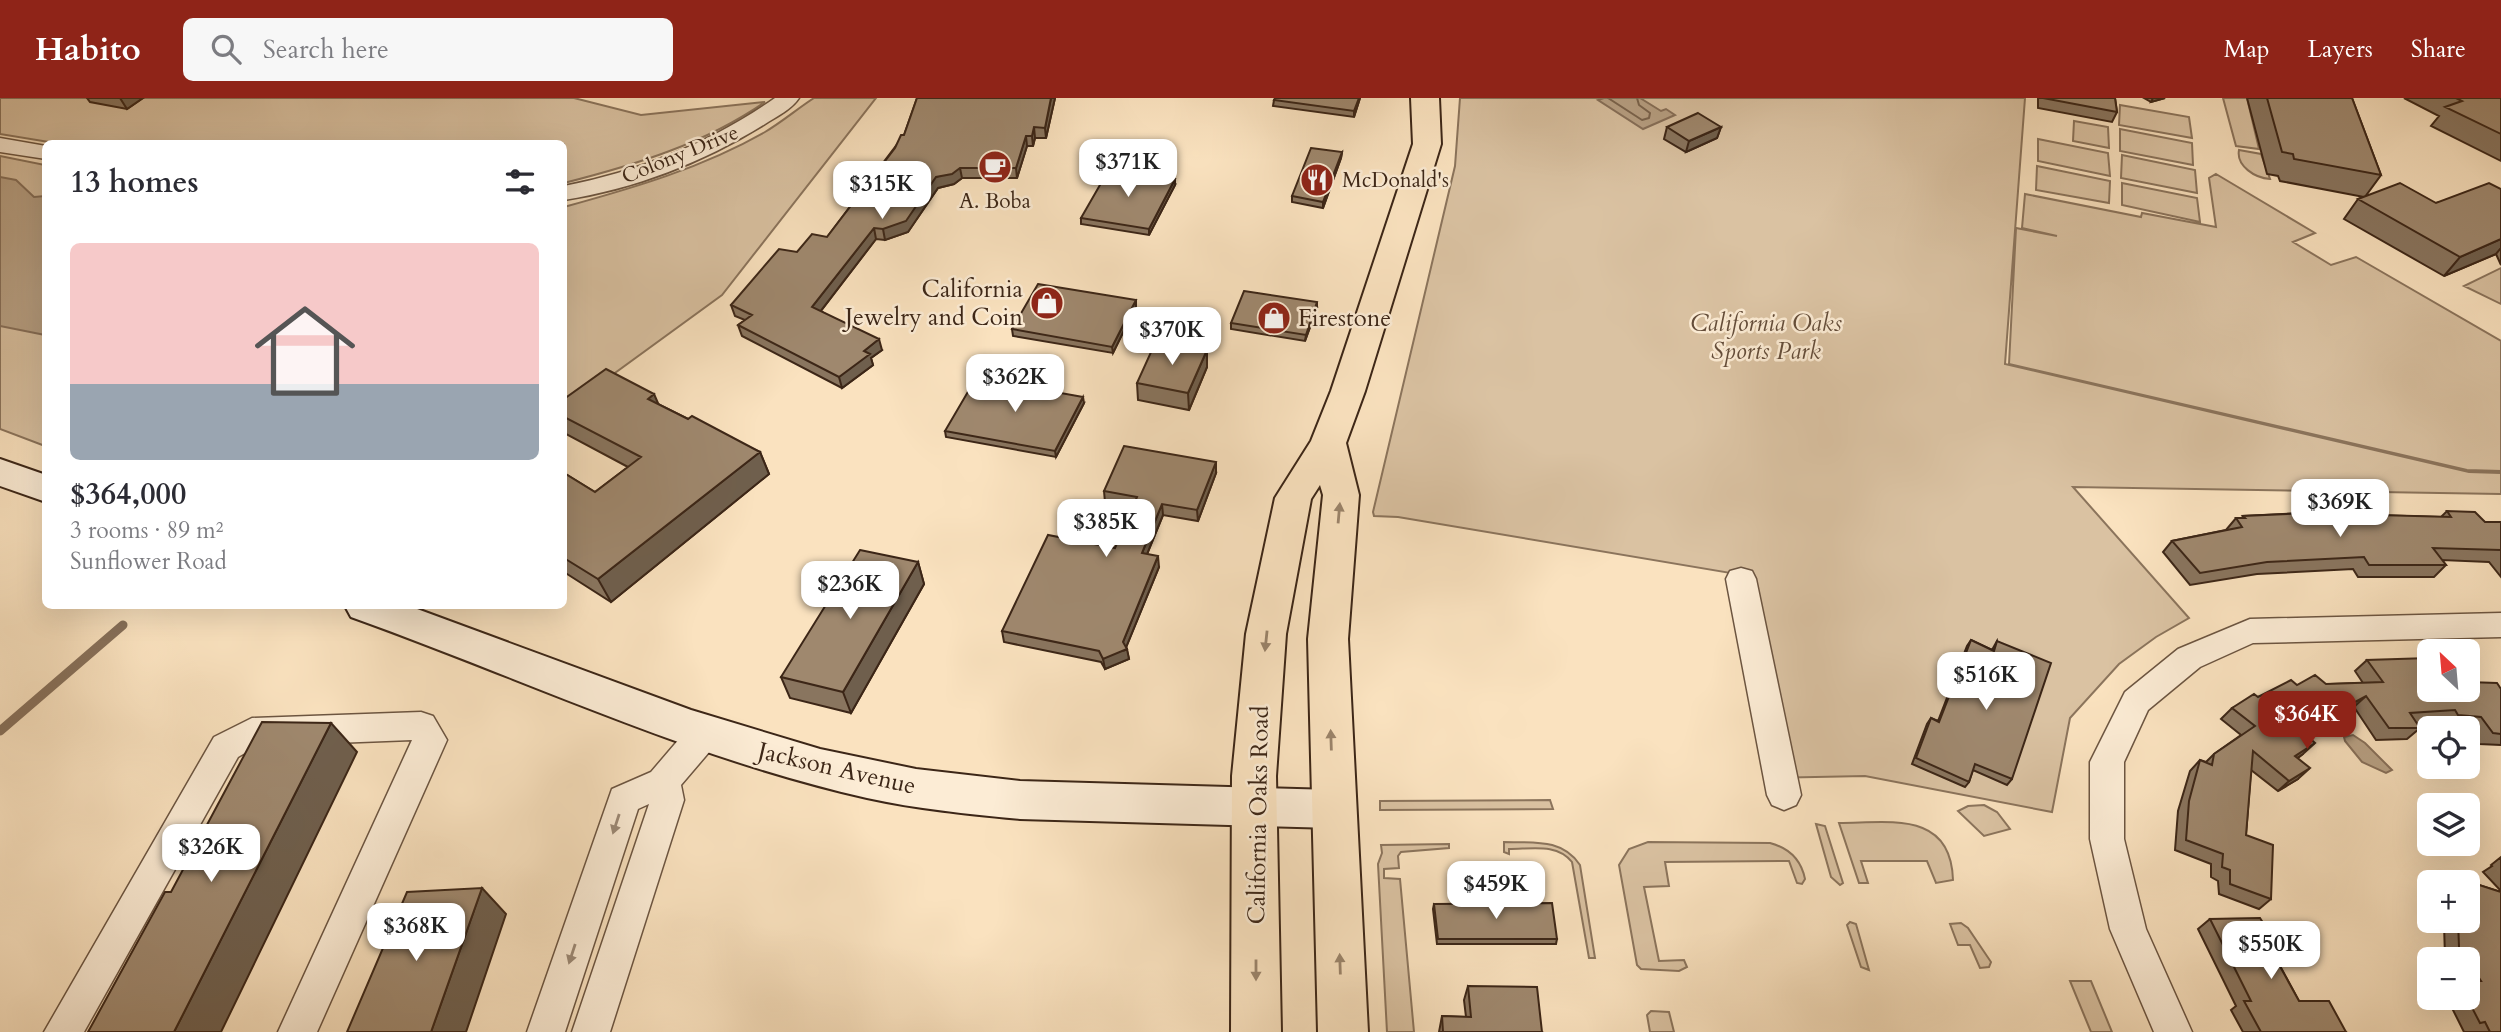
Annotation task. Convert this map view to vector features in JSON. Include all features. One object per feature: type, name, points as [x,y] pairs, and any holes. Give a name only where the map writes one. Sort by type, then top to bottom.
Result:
[{"type":"main road","name":"California Oaks Road","points":[[1256,1032],[1254,776],[1266,634],[1293,498],[1328,443],[1384,284],[1427,144],[1425,98]]},
{"type":"main road","points":[[1328,443],[1341,495],[1328,639],[1343,1032]]},
{"type":"main road","points":[[0,472],[42,488]]},
{"type":"main road","name":"Jackson Avenue","points":[[373,609],[704,734],[838,773],[918,789],[1015,799],[1256,804],[1333,809]]},
{"type":"street","name":"Colony Drive","points":[[567,192],[645,172],[712,144],[764,117],[789,98]]},
{"type":"street","points":[[0,145],[42,152]]},
{"type":"street","points":[[1741,579],[1784,795]]},
{"type":"street","points":[[2173,1032],[2127,929],[2107,839],[2107,762],[2136,701],[2189,658],[2250,631],[2500,626]]},
{"type":"street","points":[[63,1032],[226,747],[252,732],[421,726],[430,740],[297,1032]]},
{"type":"street","points":[[546,1032],[624,799],[663,782],[704,734]]},
{"type":"street","points":[[592,1032],[667,800],[663,782]]},
{"type":"street","points":[[600,872],[643,872]]},
{"type":"green space","points":[[0,98],[574,98],[641,115],[765,102],[718,130],[668,152],[567,182],[567,140],[42,141],[0,134]]},
{"type":"green space","points":[[814,98],[876,98],[722,295],[567,408],[567,206],[692,167],[741,145]]},
{"type":"green space","name":"California Oaks Sports Park","points":[[1460,98],[2025,98],[2005,364],[2469,472],[2501,473],[2501,494],[2073,487],[2189,618],[2156,637],[2119,664],[2070,718],[2052,812],[1865,776],[1770,778],[1731,573],[1398,517],[1374,516],[1455,166]]},
{"type":"green space","points":[[2223,98],[2247,98],[2259,149],[2236,146]]},
{"type":"green space","points":[[2120,105],[2189,117],[2192,138],[2119,125]]},
{"type":"green space","points":[[2074,121],[2108,127],[2109,148],[2073,141]]},
{"type":"green space","points":[[2120,129],[2192,143],[2193,165],[2120,151]]},
{"type":"green space","points":[[2038,139],[2108,153],[2110,176],[2038,161]]},
{"type":"green space","points":[[2239,150],[2261,154],[2270,179],[2248,170],[2240,161]]},
{"type":"green space","points":[[2122,155],[2195,170],[2197,193],[2121,178]]},
{"type":"green space","points":[[0,156],[42,164],[42,445],[0,429]]},
{"type":"green space","points":[[2037,166],[2110,181],[2109,203],[2036,190]]},
{"type":"green space","points":[[2216,174],[2315,233],[2293,242],[2331,265],[2356,257],[2501,341],[2501,471],[2467,470],[2009,364],[2016,228],[2057,236],[2022,228],[2025,194],[2141,217],[2142,213],[2216,227],[2209,178]]},
{"type":"green space","points":[[2122,183],[2197,198],[2200,222],[2122,205]]},
{"type":"green space","points":[[2501,268],[2501,304],[2464,286]]},
{"type":"green space","points":[[1550,800],[1553,809],[1380,810],[1380,801]]},
{"type":"green space","points":[[1984,805],[1997,812],[2010,829],[1984,836],[1958,811],[1968,806]]},
{"type":"green space","points":[[1839,823],[1897,823],[1914,825],[1929,831],[1941,842],[1950,857],[1953,880],[1936,883],[1927,861],[1861,861],[1868,883],[1859,883]]},
{"type":"green space","points":[[1816,824],[1825,826],[1843,883],[1840,885],[1831,877]]},
{"type":"green space","points":[[1504,842],[1556,846],[1573,856],[1580,865],[1595,958],[1589,958],[1572,862],[1559,852],[1544,848],[1509,849],[1509,854],[1504,852]]},
{"type":"green space","points":[[1648,842],[1770,843],[1793,855],[1801,866],[1805,879],[1802,884],[1797,883],[1789,861],[1665,862],[1669,886],[1644,887],[1659,961],[1684,960],[1687,967],[1679,971],[1641,969],[1637,965],[1619,865],[1629,849]]},
{"type":"green space","points":[[1449,844],[1449,848],[1401,852],[1398,856],[1399,868],[1384,869],[1384,878],[1400,879],[1414,1032],[1387,1032],[1378,864],[1382,853],[1381,845]]},
{"type":"green space","points":[[1850,922],[1856,924],[1869,970],[1861,967],[1847,925]]},
{"type":"green space","points":[[1961,923],[1968,928],[1991,962],[1989,967],[1980,968],[1970,945],[1958,945],[1950,924]]},
{"type":"green space","points":[[2070,981],[2091,981],[2112,1032],[2091,1032]]},
{"type":"green space","points":[[1651,1011],[1669,1012],[1674,1032],[1650,1032],[1647,1015]]},
{"type":"water","points":[[1640,98],[1661,111],[1666,109],[1675,115],[1643,129],[1598,100]]},
{"type":"water","points":[[0,177],[16,180],[34,197],[42,196],[42,334],[0,326]]},
{"type":"water","points":[[2353,735],[2392,770],[2386,773],[2362,762],[2345,741],[2344,737]]},
{"type":"building","points":[[917,98],[1051,98],[1045,128],[1034,127],[1032,136],[1026,136],[1016,168],[960,168],[952,174],[936,177],[906,221],[883,229],[874,228],[812,307],[879,339],[864,351],[870,354],[839,377],[738,325],[752,315],[731,305],[779,249],[797,252],[812,234],[827,237],[895,148],[901,135],[904,135]]},
{"type":"building","points":[[1359,98],[1354,111],[1274,100]]},
{"type":"building","points":[[2043,98],[2115,98],[2117,112]]},
{"type":"building","points":[[2267,98],[2352,98],[2381,175],[2294,159],[2293,154],[2282,152]]},
{"type":"building","points":[[2456,98],[2501,98],[2501,134],[2445,107],[2462,101]]},
{"type":"building","points":[[1698,113],[1721,127],[1689,141],[1667,127]]},
{"type":"building","name":"McDonald's","points":[[1311,148],[1342,152],[1323,202],[1292,196]]},
{"type":"building","points":[[1108,171],[1175,179],[1149,229],[1081,218]]},
{"type":"building","points":[[2400,183],[2436,203],[2489,183],[2501,189],[2501,239],[2460,257],[2358,199]]},
{"type":"building","points":[[1038,284],[1136,300],[1112,347],[1012,329]]},
{"type":"building","name":"Firestone","points":[[1244,291],[1317,302],[1306,335],[1231,323]]},
{"type":"building","points":[[1156,341],[1207,350],[1188,393],[1137,383]]},
{"type":"building","points":[[606,369],[654,394],[648,399],[688,419],[692,416],[760,452],[598,579],[567,560],[567,475],[595,492],[641,457],[567,419],[567,397]]},
{"type":"building","points":[[976,378],[1083,397],[1055,451],[945,431]]},
{"type":"building","points":[[1124,446],[1216,462],[1197,510],[1162,504],[1142,553],[1158,556],[1123,642],[1127,649],[1103,659],[1099,651],[1002,631],[1048,535],[1115,548],[1137,497],[1104,491]]},
{"type":"building","points":[[2307,508],[2336,509],[2340,514],[2451,517],[2447,511],[2475,512],[2485,522],[2501,522],[2501,550],[2433,548],[2446,565],[2369,565],[2364,557],[2267,562],[2200,573],[2172,541],[2242,527],[2236,518],[2245,518],[2243,516],[2310,513]]},
{"type":"building","points":[[860,550],[918,562],[843,692],[781,677]]},
{"type":"building","points":[[1971,640],[1994,651],[1997,641],[2051,663],[2012,779],[1975,764],[1969,782],[1916,758],[1931,718],[1939,722]]},
{"type":"building","points":[[2417,658],[2417,702],[2480,702],[2480,682],[2497,683],[2501,689],[2501,734],[2493,733],[2480,716],[2458,715],[2455,710],[2410,713],[2417,728],[2389,728],[2366,696],[2301,731],[2315,743],[2295,756],[2310,768],[2289,781],[2253,751],[2246,835],[2273,845],[2271,899],[2230,884],[2230,870],[2222,867],[2223,854],[2186,840],[2189,801],[2200,760],[2212,765],[2214,754],[2255,726],[2232,708],[2254,694],[2258,697],[2291,680],[2297,685],[2315,675],[2326,684],[2383,682],[2367,660]]},
{"type":"building","points":[[262,722],[331,723],[174,1032],[88,1032],[165,892],[171,892]]},
{"type":"building","points":[[2480,885],[2501,892],[2501,1032],[2490,1032],[2485,1022],[2480,1023],[2473,1010],[2480,1010],[2480,947],[2459,947],[2458,933],[2480,933]]},
{"type":"building","points":[[482,888],[431,1032],[347,1032],[407,892]]},
{"type":"building","points":[[1552,903],[1557,939],[1438,939],[1434,904]]},
{"type":"building","points":[[2260,918],[2286,959],[2277,961],[2299,1001],[2329,1001],[2346,1032],[2261,1032],[2244,1001],[2251,1001],[2210,919]]},
{"type":"building","points":[[1468,986],[1537,987],[1542,1032],[1443,1032],[1442,1016],[1471,1017]]},
{"type":"waterway","points":[[0,731],[123,625]]},
{"type":"place","name":"A. Boba","points":[[995,167]]},
{"type":"place","name":"McDonald's","points":[[1317,180]]},
{"type":"place","name":"California Jewelry and Coin","points":[[1047,303]]},
{"type":"place","name":"Firestone","points":[[1274,318]]}]
